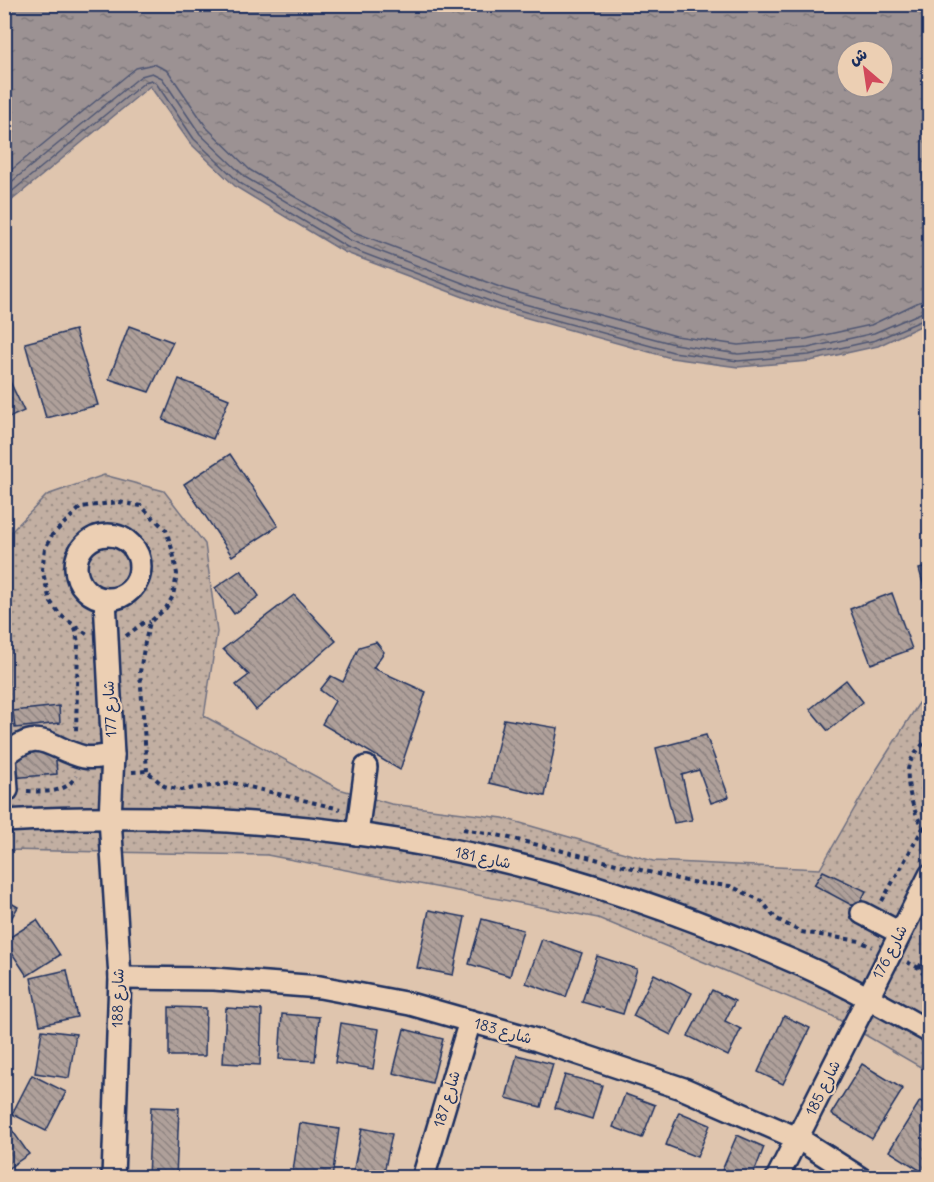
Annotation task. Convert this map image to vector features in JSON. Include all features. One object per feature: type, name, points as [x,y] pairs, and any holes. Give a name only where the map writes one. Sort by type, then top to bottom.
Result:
[{"type":"street","name":"شارع 177","points":[[105,599],[113,755],[110,818]]},
{"type":"street","points":[[8,790],[5,756],[20,743],[46,740],[85,758],[113,755]]},
{"type":"street","points":[[357,834],[366,767]]},
{"type":"street","name":"شارع 181","points":[[4,821],[82,816],[168,817],[357,834],[485,857],[581,884],[674,914],[789,959],[930,1032]]},
{"type":"street","name":"شارع 188","points":[[110,818],[120,978],[113,1178]]},
{"type":"street","name":"شارع 176","points":[[866,997],[930,875]]},
{"type":"street","points":[[867,916],[900,933]]},
{"type":"street","name":"شارع 183","points":[[120,978],[214,979],[320,987],[410,1005],[470,1021],[684,1089],[799,1139],[860,1178]]},
{"type":"street","name":"شارع 185","points":[[777,1178],[799,1139],[866,997]]},
{"type":"street","name":"شارع 187","points":[[423,1178],[470,1021]]},
{"type":"path","points":[[74,753],[78,670],[78,643],[75,627]]},
{"type":"path","points":[[930,737],[921,745],[908,769],[911,795],[922,828],[930,832]]},
{"type":"path","points":[[860,941],[867,916],[922,828]]},
{"type":"path","points":[[919,968],[930,947]]},
{"type":"shaded area","points":[[104,475],[164,491],[205,544],[217,632],[204,716],[339,789],[391,804],[503,818],[653,861],[820,869],[877,769],[919,703],[929,701],[929,1072],[829,1014],[598,918],[267,855],[5,850],[4,709],[9,707],[12,531],[47,495]]},
{"type":"water","points":[[5,4],[929,5],[929,322],[878,346],[810,361],[738,367],[671,358],[498,310],[344,252],[236,187],[190,143],[150,86],[5,206]]},
{"type":"building","points":[[129,326],[173,342],[149,392],[109,379]]},
{"type":"building","points":[[75,330],[98,405],[46,418],[25,343]]},
{"type":"building","points":[[4,369],[24,411],[4,420]]},
{"type":"building","points":[[179,379],[229,399],[213,439],[163,420]]},
{"type":"building","points":[[230,454],[278,526],[232,556],[184,484]]},
{"type":"building","points":[[930,566],[930,608],[919,569]]},
{"type":"building","points":[[241,570],[259,596],[234,614],[215,588]]},
{"type":"building","points":[[892,593],[912,649],[871,664],[850,609]]},
{"type":"building","points":[[294,595],[336,641],[256,710],[236,685],[249,675],[223,649]]},
{"type":"building","points":[[376,642],[384,652],[373,668],[426,692],[400,770],[322,724],[335,701],[320,690],[331,676],[343,682],[359,647]]},
{"type":"building","points":[[846,680],[863,702],[828,731],[810,709]]},
{"type":"building","points":[[59,706],[60,723],[15,728],[13,711]]},
{"type":"building","points":[[504,719],[558,728],[545,796],[489,783]]},
{"type":"building","points":[[706,735],[729,797],[711,803],[699,770],[682,775],[692,820],[674,823],[656,748]]},
{"type":"building","points":[[55,748],[57,774],[11,778],[11,751]]},
{"type":"building","points":[[823,871],[866,891],[857,908],[814,885]]},
{"type":"building","points":[[4,899],[18,907],[4,930]]},
{"type":"building","points":[[429,910],[465,917],[453,975],[417,968]]},
{"type":"building","points":[[482,919],[523,930],[510,976],[469,964]]},
{"type":"building","points":[[37,920],[60,955],[27,976],[4,941]]},
{"type":"building","points":[[542,939],[582,953],[566,997],[526,983]]},
{"type":"building","points":[[597,956],[637,969],[623,1014],[582,1002]]},
{"type":"building","points":[[67,970],[77,1017],[40,1025],[31,978]]},
{"type":"building","points":[[654,974],[692,993],[671,1035],[633,1016]]},
{"type":"building","points":[[712,990],[735,1001],[725,1021],[741,1029],[728,1056],[688,1036]]},
{"type":"building","points":[[169,1007],[206,1008],[205,1056],[169,1056]]},
{"type":"building","points":[[226,1008],[262,1010],[260,1065],[223,1063]]},
{"type":"building","points":[[282,1014],[319,1017],[315,1061],[279,1059]]},
{"type":"building","points":[[784,1016],[810,1028],[783,1084],[758,1072]]},
{"type":"building","points":[[341,1023],[379,1029],[373,1069],[335,1063]]},
{"type":"building","points":[[404,1029],[443,1039],[432,1083],[393,1073]]},
{"type":"building","points":[[42,1030],[76,1034],[69,1078],[35,1073]]},
{"type":"building","points":[[517,1055],[553,1064],[541,1107],[506,1098]]},
{"type":"building","points":[[862,1064],[903,1089],[872,1139],[831,1114]]},
{"type":"building","points":[[32,1075],[66,1092],[46,1131],[12,1114]]},
{"type":"building","points":[[565,1075],[602,1085],[592,1119],[555,1108]]},
{"type":"building","points":[[625,1094],[655,1105],[642,1138],[613,1127]]},
{"type":"building","points":[[920,1101],[930,1107],[929,1176],[889,1151]]},
{"type":"building","points":[[151,1107],[179,1108],[176,1178],[148,1178]]},
{"type":"building","points":[[679,1112],[710,1125],[697,1157],[666,1145]]},
{"type":"building","points":[[4,1119],[29,1154],[4,1171]]},
{"type":"building","points":[[300,1123],[339,1129],[332,1178],[292,1178]]},
{"type":"building","points":[[362,1128],[392,1134],[383,1178],[352,1178]]},
{"type":"building","points":[[737,1135],[764,1147],[752,1178],[720,1175]]}]
